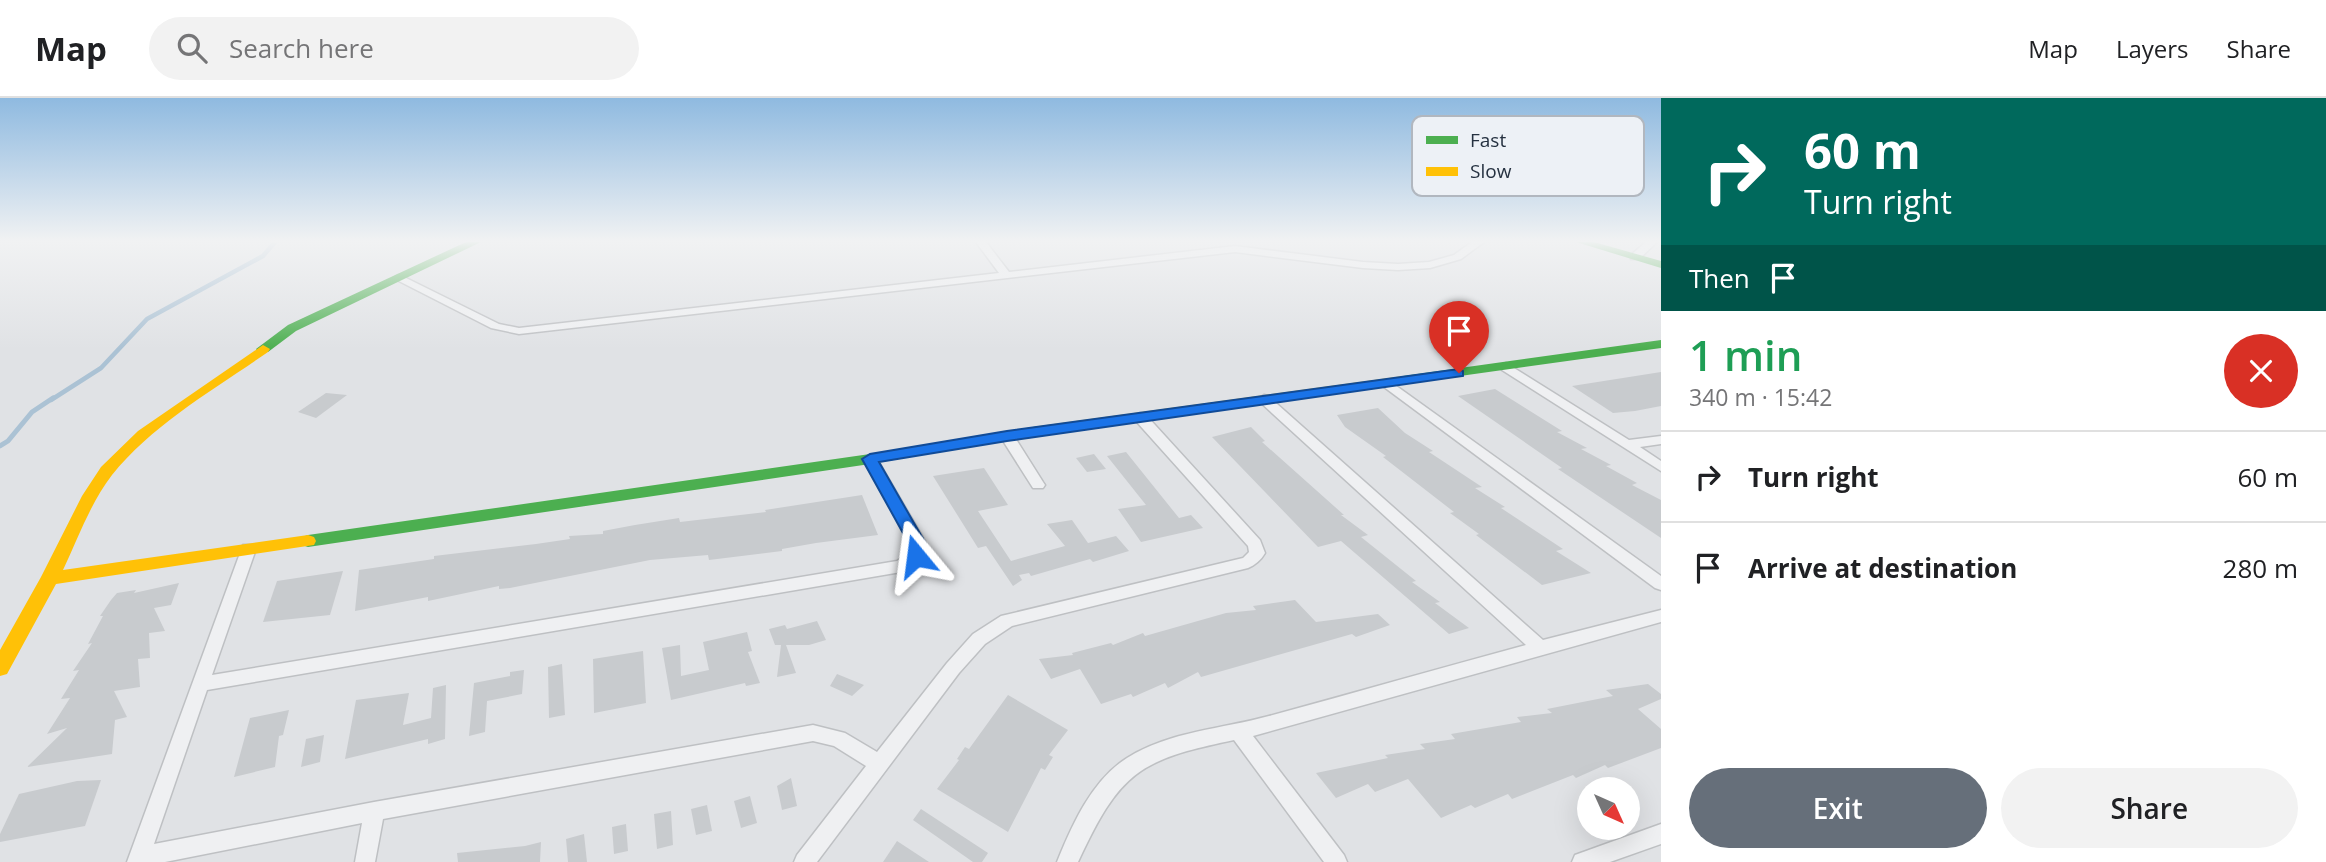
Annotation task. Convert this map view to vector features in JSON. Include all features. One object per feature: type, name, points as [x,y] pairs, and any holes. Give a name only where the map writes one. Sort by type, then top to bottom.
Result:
[{"type":"street","points":[[0,668],[50,578],[90,496],[107,471],[143,434],[276,338],[398,278],[495,326],[519,331],[992,278]]},
{"type":"street","points":[[50,578],[870,459],[1007,436],[1661,344]]},
{"type":"street","points":[[1506,367],[1661,467]]},
{"type":"street","points":[[1388,384],[1661,584]]},
{"type":"street","points":[[1264,399],[1539,647]]},
{"type":"street","points":[[804,862],[878,763],[979,639],[1007,621],[1248,562],[1256,553],[1255,544],[1140,417]]},
{"type":"street","points":[[1007,436],[1038,485]]},
{"type":"street","points":[[1626,445],[1661,440]]},
{"type":"street","points":[[200,684],[901,566],[916,556],[918,544],[870,459]]},
{"type":"street","points":[[138,860],[248,549]]},
{"type":"street","points":[[1066,862],[1088,820],[1118,776],[1156,751],[1239,733],[1539,647],[1661,617]]},
{"type":"street","points":[[138,860],[374,811],[813,733],[838,739],[878,763]]},
{"type":"street","points":[[1239,733],[1337,862]]},
{"type":"street","points":[[365,862],[374,811]]},
{"type":"street","points":[[1582,862],[1661,834]]},
{"type":"building","points":[[1661,372],[1661,406],[1635,411],[1613,413],[1572,386]]},
{"type":"building","points":[[1495,389],[1562,431],[1557,432],[1587,448],[1581,449],[1611,465],[1606,466],[1637,483],[1632,485],[1661,500],[1661,538],[1558,469],[1562,468],[1458,396]]},
{"type":"building","points":[[326,393],[347,395],[316,418],[298,412]]},
{"type":"building","points":[[1378,408],[1405,433],[1433,451],[1429,452],[1482,487],[1475,488],[1505,507],[1501,508],[1563,549],[1556,551],[1591,573],[1542,585],[1476,535],[1479,534],[1450,513],[1454,512],[1383,457],[1386,456],[1345,427],[1337,415]]},
{"type":"building","points":[[1251,427],[1265,441],[1262,442],[1344,515],[1341,515],[1368,535],[1361,537],[1416,581],[1412,582],[1440,602],[1435,603],[1469,628],[1449,634],[1341,541],[1318,547],[1212,437]]},
{"type":"building","points":[[1126,452],[1179,518],[1191,515],[1203,528],[1141,542],[1118,509],[1146,505],[1107,456]]},
{"type":"building","points":[[1094,454],[1106,469],[1087,472],[1076,458]]},
{"type":"building","points":[[984,468],[1008,505],[978,511],[1011,561],[1065,546],[1047,524],[1072,520],[1088,543],[1116,536],[1129,551],[1031,576],[1029,573],[1019,575],[1022,580],[1013,586],[986,546],[978,548],[933,476]]},
{"type":"building","points":[[862,495],[878,535],[709,560],[708,555],[650,560],[510,588],[499,589],[499,586],[428,601],[428,597],[355,611],[359,570],[434,559],[434,556],[570,539],[569,536],[603,534],[603,531],[679,518],[680,522],[766,512],[765,510]]},
{"type":"building","points":[[343,571],[330,615],[263,622],[277,581]]},
{"type":"building","points":[[179,583],[171,605],[154,608],[165,631],[149,633],[150,658],[138,659],[140,687],[114,691],[127,717],[115,720],[112,754],[27,767],[67,728],[47,734],[70,698],[61,699],[79,670],[73,671],[92,643],[88,644],[103,616],[100,616],[111,600],[117,593],[136,590],[134,593]]},
{"type":"building","points":[[1295,600],[1316,622],[1378,614],[1390,625],[1356,637],[1352,634],[1201,677],[1198,672],[1168,688],[1165,683],[1133,697],[1131,694],[1101,704],[1080,669],[1051,679],[1039,659],[1073,655],[1072,653],[1111,643],[1113,645],[1143,633],[1145,636],[1226,613],[1256,610],[1253,606]]},
{"type":"building","points":[[817,621],[826,640],[809,645],[786,645],[796,673],[777,677],[781,645],[775,645],[769,629],[785,625],[787,629]]},
{"type":"building","points":[[747,632],[752,651],[748,652],[760,683],[746,686],[745,683],[671,700],[662,648],[680,645],[681,676],[709,670],[703,642]]},
{"type":"building","points":[[643,651],[646,703],[594,713],[593,659]]},
{"type":"building","points":[[562,664],[565,715],[549,718],[548,667]]},
{"type":"building","points":[[524,670],[522,694],[487,701],[485,732],[469,736],[474,683],[510,676],[510,672]]},
{"type":"building","points":[[837,674],[864,685],[852,696],[830,686]]},
{"type":"building","points":[[1648,684],[1661,694],[1661,699],[1638,709],[1661,729],[1661,748],[1608,768],[1605,765],[1576,778],[1573,775],[1512,799],[1508,794],[1475,808],[1471,805],[1441,818],[1408,779],[1375,792],[1368,784],[1336,798],[1316,773],[1388,758],[1385,755],[1425,749],[1420,744],[1455,739],[1451,734],[1521,722],[1517,717],[1552,713],[1547,709],[1613,696],[1606,690]]},
{"type":"building","points":[[446,685],[445,739],[428,744],[428,739],[345,759],[356,700],[409,693],[403,725],[431,718],[433,688]]},
{"type":"building","points":[[1008,695],[1068,730],[1049,755],[1053,757],[1045,770],[1041,768],[1008,832],[937,789],[959,760],[957,759],[965,747],[969,749]]},
{"type":"building","points":[[289,710],[283,735],[279,736],[275,767],[234,777],[250,718]]},
{"type":"building","points":[[324,735],[320,762],[301,767],[306,739]]},
{"type":"building","points":[[791,778],[797,806],[782,810],[777,786]]},
{"type":"building","points":[[101,780],[85,826],[0,842],[0,834],[19,794],[77,781]]},
{"type":"building","points":[[750,796],[757,823],[741,828],[734,801]]},
{"type":"building","points":[[707,805],[712,831],[696,835],[691,809]]},
{"type":"building","points":[[921,809],[988,853],[982,862],[973,862],[913,820]]},
{"type":"building","points":[[671,811],[673,845],[657,849],[654,814]]},
{"type":"building","points":[[626,824],[628,851],[614,854],[612,827]]},
{"type":"building","points":[[584,834],[587,862],[568,862],[566,839]]},
{"type":"building","points":[[897,841],[929,862],[883,862]]},
{"type":"building","points":[[541,842],[540,862],[458,862],[457,853]]},
{"type":"waterway","points":[[51,400],[101,368],[147,319],[223,278]]},
{"type":"waterway","points":[[0,446],[8,441],[32,412],[53,398]]},
{"type":"traffic: fast","points":[[263,349],[292,328],[400,278]]},
{"type":"traffic: fast","points":[[1403,380],[1661,344]]},
{"type":"traffic: fast","points":[[308,541],[870,459],[1039,431]]},
{"type":"traffic: slow","points":[[0,668],[50,578],[90,496],[107,471],[143,434],[263,349]]},
{"type":"traffic: slow","points":[[1039,431],[1403,380]]},
{"type":"traffic: slow","points":[[50,578],[308,541]]},
{"type":"route","points":[[916,556],[918,544],[870,459],[1007,436],[1459,373]]}]
